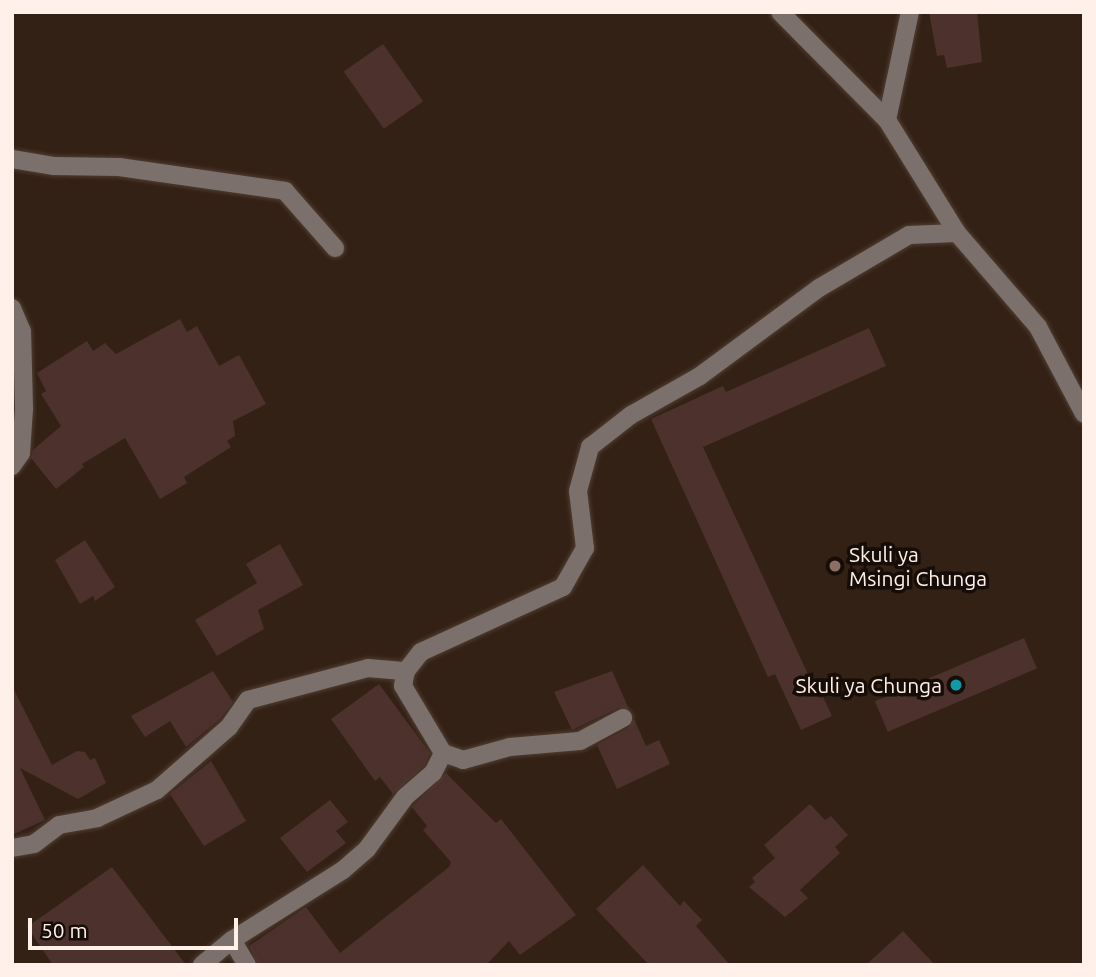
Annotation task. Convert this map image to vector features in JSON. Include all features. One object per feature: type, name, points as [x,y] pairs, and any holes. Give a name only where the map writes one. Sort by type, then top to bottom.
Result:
[{"type":"street","points":[[780,12],[887,120],[957,233],[1038,327],[1084,414]]},
{"type":"street","points":[[887,120],[910,12]]},
{"type":"street","points":[[12,159],[54,166],[119,167],[285,191],[335,248]]},
{"type":"street","points":[[622,719],[580,741],[510,747],[463,760],[443,753],[403,686],[406,671],[421,652],[563,587],[585,548],[578,491],[590,447],[700,376],[819,288],[908,235],[957,233]]},
{"type":"street","points":[[12,308],[22,331],[24,409],[21,453],[12,466]]},
{"type":"street","points":[[12,848],[34,844],[59,825],[97,818],[157,790],[229,727],[248,700],[368,668],[406,671]]},
{"type":"street","points":[[202,965],[232,940],[343,870],[367,849],[405,797],[433,773],[443,753]]},
{"type":"street","points":[[232,940],[247,965]]},
{"type":"building","points":[[929,12],[977,12],[982,62],[947,68],[944,55],[937,56]]},
{"type":"building","points":[[383,44],[423,101],[384,129],[344,72]]},
{"type":"building","points":[[180,319],[187,332],[197,326],[219,366],[239,355],[266,404],[233,421],[235,436],[227,441],[231,447],[184,477],[187,483],[160,499],[125,438],[82,464],[84,467],[56,489],[31,458],[33,450],[61,426],[41,394],[46,391],[37,373],[87,341],[93,351],[105,343],[116,354]]},
{"type":"building","points":[[869,328],[886,366],[703,447],[819,698],[823,697],[832,716],[801,730],[775,674],[768,677],[651,419],[723,386],[726,392]]},
{"type":"building","points":[[85,540],[115,587],[95,601],[93,596],[80,604],[55,560]]},
{"type":"building","points":[[280,544],[303,585],[258,610],[264,629],[217,656],[195,620],[257,583],[246,564]]},
{"type":"building","name":"Skuli ya Chunga","points":[[1024,638],[1037,668],[888,732],[875,701]]},
{"type":"building","points":[[213,671],[233,702],[220,719],[186,747],[170,721],[145,737],[131,716]]},
{"type":"building","points":[[612,671],[629,709],[618,708],[572,730],[554,692]]},
{"type":"building","points":[[379,684],[430,753],[424,766],[393,794],[380,777],[375,781],[331,719]]},
{"type":"building","points":[[12,686],[52,765],[77,751],[85,752],[90,760],[95,758],[106,783],[78,799],[20,768],[45,820],[12,835]]},
{"type":"building","points":[[634,719],[646,746],[659,740],[670,764],[617,789],[597,745],[628,728]]},
{"type":"building","points":[[211,761],[246,821],[204,846],[170,794]]},
{"type":"building","points":[[446,773],[496,823],[501,819],[576,915],[520,955],[509,941],[486,965],[258,965],[249,946],[306,907],[340,953],[449,867],[451,862],[423,830],[427,826],[412,807]]},
{"type":"building","points":[[330,800],[348,822],[336,831],[346,843],[307,872],[280,838]]},
{"type":"building","points":[[810,804],[825,820],[831,816],[848,835],[835,847],[840,853],[800,890],[808,898],[785,917],[749,887],[755,882],[752,878],[775,858],[764,845]]},
{"type":"building","points":[[643,865],[680,906],[684,901],[702,920],[696,926],[730,965],[649,965],[596,909]]},
{"type":"building","points":[[112,867],[186,965],[53,965],[27,927]]},
{"type":"building","points":[[903,931],[935,965],[866,965]]},
{"type":"place","name":"Skuli ya Msingi Chunga","points":[[835,566]]},
{"type":"place","name":"Skuli ya Chunga","points":[[956,685]]}]
